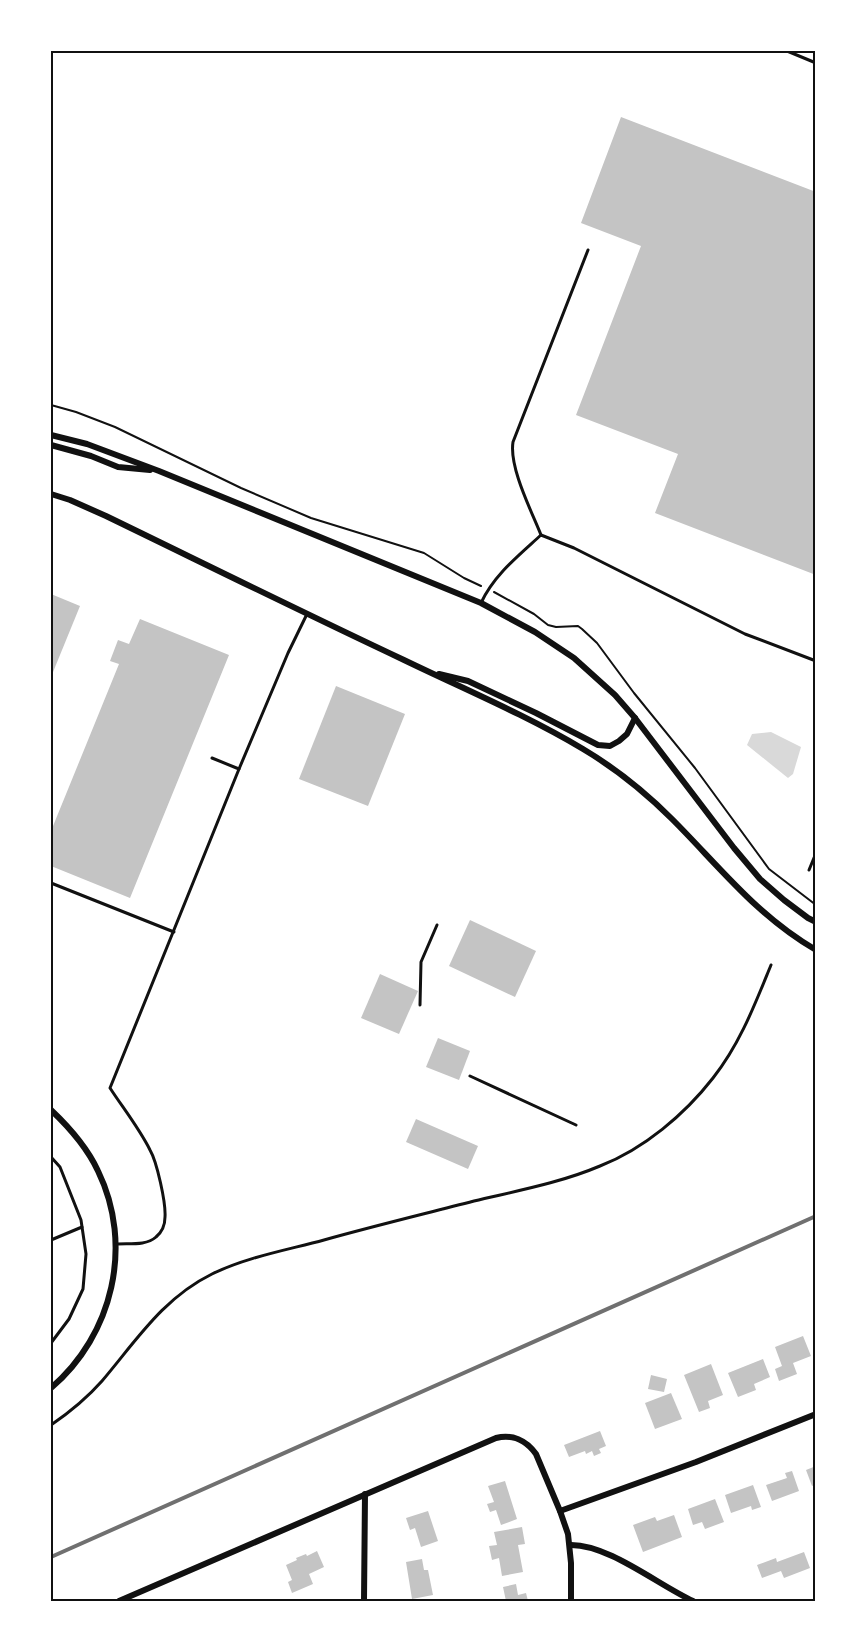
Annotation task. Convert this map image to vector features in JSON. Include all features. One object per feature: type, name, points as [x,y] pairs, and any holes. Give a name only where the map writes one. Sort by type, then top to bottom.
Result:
[{"type":"street","points":[[51,435],[87,444],[159,471],[481,603],[535,632],[573,658],[615,695],[760,879],[784,900],[816,922]]},
{"type":"street","points":[[51,445],[91,456],[118,467],[159,471]]},
{"type":"street","points":[[51,494],[105,516],[584,749],[645,793],[768,917],[798,940],[816,950]]},
{"type":"street","points":[[424,670],[468,681],[598,745],[610,746],[619,741],[627,734],[635,718]]},
{"type":"street","points":[[51,1110],[79,1140],[98,1171],[111,1206],[116,1244],[113,1280],[108,1303],[99,1326],[80,1357],[51,1388]]},
{"type":"street","points":[[560,1510],[696,1462],[816,1414]]},
{"type":"street","points":[[119,1601],[496,1438],[509,1437],[528,1445],[536,1454],[560,1510],[570,1545],[572,1601]]},
{"type":"street","points":[[364,1601],[365,1494]]},
{"type":"street","points":[[570,1545],[596,1549],[693,1601]]},
{"type":"lane","points":[[787,51],[816,63]]},
{"type":"lane","points":[[588,250],[513,442],[514,465],[540,535],[574,548],[745,634],[816,661]]},
{"type":"lane","points":[[481,603],[499,573],[540,535]]},
{"type":"lane","points":[[116,1244],[151,1241],[162,1231],[166,1218],[153,1157],[110,1088],[239,769],[307,614]]},
{"type":"lane","points":[[212,758],[239,769]]},
{"type":"lane","points":[[809,870],[816,854]]},
{"type":"lane","points":[[51,883],[174,932]]},
{"type":"lane","points":[[420,1005],[421,962],[437,925]]},
{"type":"lane","points":[[51,1425],[88,1396],[148,1324],[190,1287],[213,1274],[268,1254],[559,1180],[602,1166],[625,1154],[672,1121],[713,1078],[741,1036],[771,965]]},
{"type":"lane","points":[[470,1076],[576,1125]]},
{"type":"lane","points":[[51,1157],[60,1167],[81,1220],[86,1254],[83,1288],[69,1318],[51,1343]]},
{"type":"lane","points":[[51,1240],[82,1227]]},
{"type":"path","points":[[51,405],[115,427],[241,488],[311,518],[424,553],[464,578]]},
{"type":"path","points":[[514,602],[548,625],[582,628],[597,643],[695,768],[769,869],[816,905]]},
{"type":"shaded area","points":[[771,732],[801,747],[793,774],[788,778],[747,745],[752,734]]},
{"type":"building","points":[[621,117],[816,192],[816,575],[655,513],[678,454],[576,415],[641,246],[581,223]]},
{"type":"building","points":[[51,594],[80,606],[51,677]]},
{"type":"building","points":[[140,619],[229,655],[130,898],[51,866],[51,831],[119,664],[110,661],[118,640],[129,644]]},
{"type":"building","points":[[336,686],[405,714],[368,806],[299,779]]},
{"type":"building","points":[[470,920],[536,951],[515,997],[449,966]]},
{"type":"building","points":[[380,974],[418,991],[399,1034],[361,1018]]},
{"type":"building","points":[[438,1038],[470,1051],[459,1080],[426,1067]]},
{"type":"building","points":[[416,1119],[478,1146],[468,1169],[406,1142]]},
{"type":"building","points":[[803,1336],[811,1356],[793,1363],[797,1374],[779,1381],[775,1369],[782,1366],[775,1347]]},
{"type":"building","points":[[763,1359],[770,1377],[754,1384],[756,1390],[738,1397],[728,1373]]},
{"type":"building","points":[[711,1364],[723,1395],[708,1401],[710,1408],[699,1412],[684,1375]]},
{"type":"building","points":[[651,1375],[667,1379],[664,1392],[648,1389]]},
{"type":"building","points":[[671,1393],[682,1419],[655,1429],[645,1403]]},
{"type":"building","points":[[600,1431],[606,1446],[599,1449],[601,1453],[594,1456],[592,1451],[586,1454],[585,1451],[569,1457],[564,1445]]},
{"type":"building","points":[[816,1466],[816,1484],[812,1486],[806,1470]]},
{"type":"building","points":[[792,1471],[799,1491],[772,1501],[766,1485],[787,1478],[785,1473]]},
{"type":"building","points":[[505,1481],[517,1519],[501,1525],[496,1510],[490,1512],[487,1504],[494,1502],[488,1486]]},
{"type":"building","points":[[753,1485],[761,1507],[752,1510],[751,1506],[731,1513],[725,1495]]},
{"type":"building","points":[[715,1499],[724,1522],[705,1529],[702,1522],[693,1525],[688,1509]]},
{"type":"building","points":[[428,1511],[438,1541],[421,1547],[415,1528],[410,1530],[406,1518]]},
{"type":"building","points":[[674,1515],[682,1537],[643,1552],[633,1525],[655,1517],[657,1521]]},
{"type":"building","points":[[522,1527],[525,1544],[518,1545],[523,1572],[502,1576],[499,1558],[492,1560],[489,1546],[497,1545],[494,1532]]},
{"type":"building","points":[[317,1551],[324,1567],[309,1574],[313,1584],[292,1593],[288,1582],[292,1580],[286,1565],[297,1560],[296,1558]]},
{"type":"building","points":[[804,1552],[810,1568],[784,1578],[781,1571],[762,1578],[757,1565],[776,1558],[777,1562]]},
{"type":"building","points":[[422,1559],[424,1570],[428,1570],[433,1595],[412,1599],[406,1562]]},
{"type":"building","points":[[516,1584],[518,1595],[526,1593],[528,1601],[506,1601],[503,1587]]},
{"type":"railway","points":[[51,1557],[816,1216]]}]
